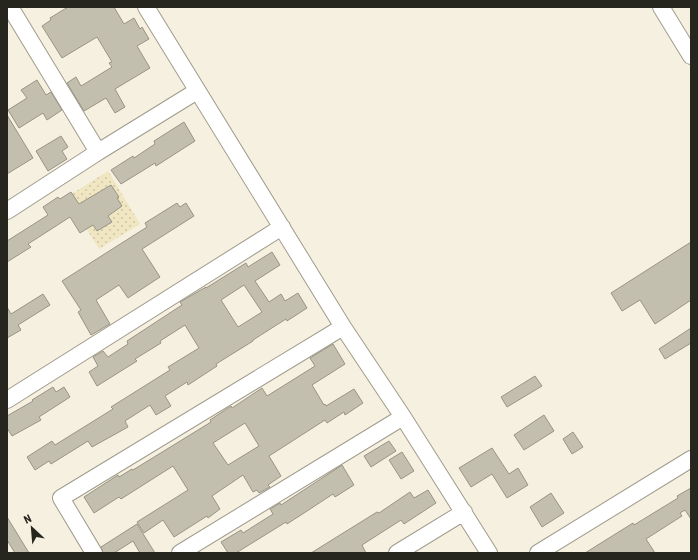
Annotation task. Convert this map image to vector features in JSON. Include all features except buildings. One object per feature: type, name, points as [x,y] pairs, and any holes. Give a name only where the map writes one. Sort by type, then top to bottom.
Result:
[{"type":"street","points":[[10,7],[98,152]]},
{"type":"street","points":[[146,7],[344,327],[489,553]]},
{"type":"street","points":[[661,7],[691,56]]},
{"type":"street","points":[[7,210],[197,90]]},
{"type":"street","points":[[7,400],[282,227]]},
{"type":"street","points":[[94,553],[61,498],[344,327]]},
{"type":"street","points":[[180,553],[403,417]]},
{"type":"street","points":[[538,553],[691,459]]},
{"type":"street","points":[[397,553],[464,512]]},
{"type":"sand","points":[[108,171],[140,224],[99,249],[67,197]]}]
